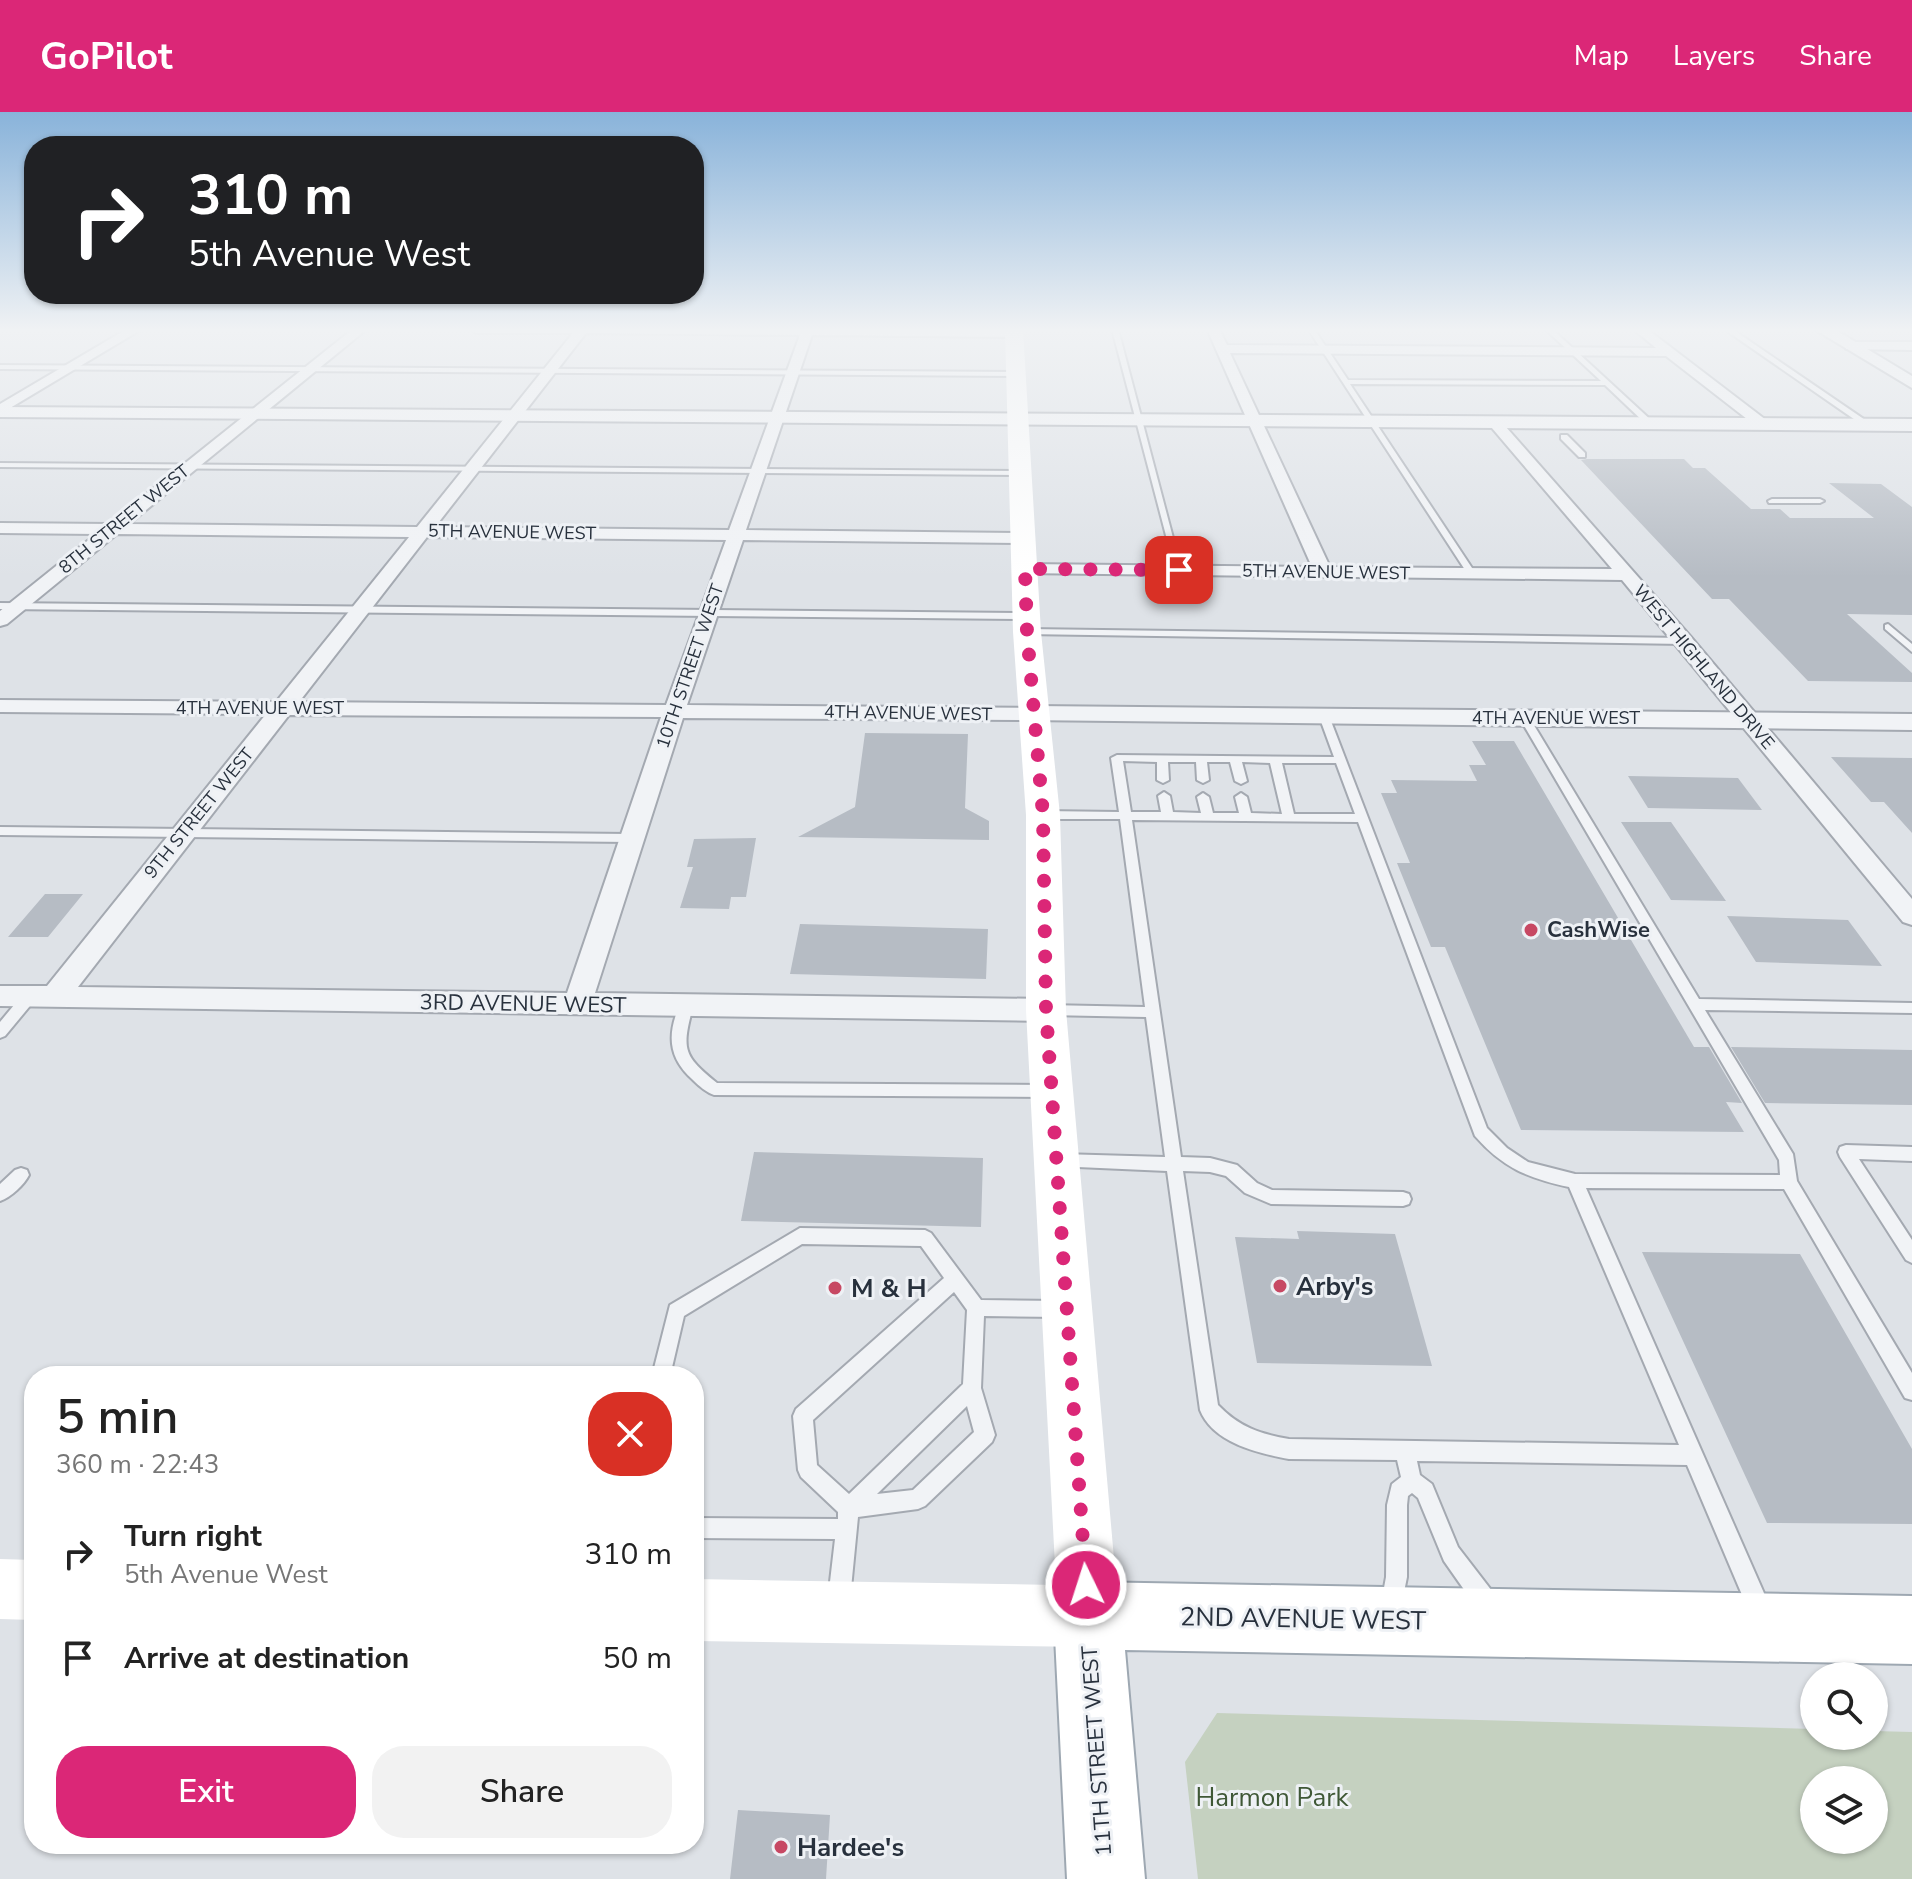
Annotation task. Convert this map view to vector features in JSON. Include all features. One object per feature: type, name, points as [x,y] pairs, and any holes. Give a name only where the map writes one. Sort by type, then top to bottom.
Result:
[{"type":"main road","name":"11TH STREET WEST","points":[[1018,411],[1026,624],[1043,815],[1046,1010],[1106,1879]]},
{"type":"main road","points":[[0,1589],[24,1590]]},
{"type":"main road","name":"2ND AVENUE WEST","points":[[704,1610],[1912,1630]]},
{"type":"street","points":[[39,411],[1649,422],[1684,428],[1729,428],[1761,423],[1912,425]]},
{"type":"street","name":"8TH STREET WEST","points":[[0,620],[257,411]]},
{"type":"street","name":"9TH STREET WEST","points":[[42,997],[183,832],[518,411]]},
{"type":"street","name":"10TH STREET WEST","points":[[577,1005],[630,838],[780,411]]},
{"type":"street","points":[[1251,411],[1324,573]]},
{"type":"street","points":[[1746,411],[1761,423]]},
{"type":"street","name":"WEST HIGHLAND DRIVE","points":[[1493,421],[1684,641],[1912,916]]},
{"type":"street","name":"5TH AVENUE WEST","points":[[0,528],[736,535],[1024,553],[1179,570],[1627,575]]},
{"type":"street","name":"4TH AVENUE WEST","points":[[0,706],[1912,722]]},
{"type":"street","name":"3RD AVENUE WEST","points":[[0,996],[1046,1010]]},
{"type":"lane","points":[[1137,411],[1179,570]]},
{"type":"lane","points":[[1365,411],[1472,574]]},
{"type":"lane","points":[[1637,411],[1649,422]]},
{"type":"lane","points":[[1849,411],[1867,424]]},
{"type":"lane","points":[[1564,437],[1582,455]]},
{"type":"lane","points":[[0,465],[1021,473]]},
{"type":"lane","points":[[1772,501],[1820,501]]},
{"type":"lane","points":[[0,606],[709,613],[1684,641]]},
{"type":"lane","points":[[1888,627],[1912,649]]},
{"type":"lane","points":[[1324,716],[1481,1131],[1499,1154],[1527,1171],[1575,1181],[1789,1182]]},
{"type":"lane","points":[[1524,717],[1787,1159],[1789,1182],[1912,1391]]},
{"type":"lane","points":[[1341,760],[1117,758],[1150,1012],[1209,1410],[1229,1431],[1257,1444],[1289,1449],[1693,1455]]},
{"type":"lane","points":[[1162,758],[1163,780]]},
{"type":"lane","points":[[1201,758],[1203,780]]},
{"type":"lane","points":[[1235,759],[1241,781]]},
{"type":"lane","points":[[1275,759],[1289,818]]},
{"type":"lane","points":[[1164,796],[1168,817]]},
{"type":"lane","points":[[1203,797],[1208,817]]},
{"type":"lane","points":[[1241,797],[1246,817]]},
{"type":"lane","points":[[1043,815],[1363,818]]},
{"type":"lane","points":[[0,831],[630,838]]},
{"type":"lane","points":[[0,1032],[42,997]]},
{"type":"lane","points":[[1693,1004],[1912,1008]]},
{"type":"lane","points":[[686,1006],[677,1038],[682,1064],[714,1089],[1052,1091]]},
{"type":"lane","points":[[1046,1010],[1150,1012]]},
{"type":"lane","points":[[1912,1154],[1846,1152],[1912,1255]]},
{"type":"lane","points":[[1057,1161],[1172,1162],[1231,1170],[1251,1188],[1271,1197],[1403,1199]]},
{"type":"lane","points":[[0,1194],[21,1175]]},
{"type":"lane","points":[[1575,1181],[1767,1627]]},
{"type":"lane","points":[[663,1366],[676,1311],[800,1236],[925,1238],[976,1308],[972,1388],[985,1435],[918,1499],[848,1518],[704,1527]]},
{"type":"lane","points":[[848,1518],[808,1470],[803,1416],[955,1280]]},
{"type":"lane","points":[[976,1308],[1067,1309]]},
{"type":"lane","points":[[837,1612],[848,1518],[972,1388]]},
{"type":"lane","points":[[1404,1450],[1412,1481],[1425,1491],[1451,1554],[1495,1611],[1517,1623]]},
{"type":"lane","points":[[1378,1621],[1393,1602],[1395,1513],[1399,1491],[1412,1481]]},
{"type":"green space","name":"Harmon Park","points":[[1217,1713],[1800,1729],[1800,1750],[1888,1750],[1888,1731],[1912,1732],[1912,1879],[1198,1879],[1185,1762]]},
{"type":"building","points":[[1684,459],[1693,468],[1705,468],[1751,509],[1780,509],[1790,518],[1874,518],[1829,483],[1881,484],[1912,507],[1912,615],[1847,614],[1912,673],[1912,682],[1808,681],[1729,599],[1712,599],[1581,460]]},
{"type":"building","points":[[865,733],[968,734],[965,808],[989,821],[989,840],[798,837],[855,807]]},
{"type":"building","points":[[1472,741],[1514,741],[1694,1047],[1709,1047],[1742,1103],[1726,1102],[1744,1132],[1521,1130],[1445,947],[1431,947],[1397,863],[1410,863],[1381,793],[1397,793],[1391,780],[1477,781],[1469,765],[1486,765]]},
{"type":"building","points":[[1831,757],[1912,758],[1912,833],[1884,802],[1871,802]]},
{"type":"building","points":[[1628,776],[1738,778],[1762,810],[1648,808]]},
{"type":"building","points":[[1621,822],[1671,822],[1726,901],[1671,900]]},
{"type":"building","points":[[756,838],[746,897],[731,897],[729,909],[680,908],[693,867],[687,867],[694,839]]},
{"type":"building","points":[[45,894],[83,894],[48,937],[8,937]]},
{"type":"building","points":[[1727,916],[1848,920],[1882,966],[1756,962]]},
{"type":"building","points":[[800,924],[988,929],[986,979],[790,974]]},
{"type":"building","points":[[1731,1047],[1912,1050],[1912,1105],[1765,1103]]},
{"type":"building","points":[[754,1152],[983,1158],[981,1227],[741,1221]]},
{"type":"building","points":[[1297,1231],[1395,1234],[1432,1366],[1257,1363],[1235,1237],[1299,1239]]},
{"type":"building","points":[[1642,1252],[1800,1254],[1912,1449],[1912,1524],[1767,1523]]},
{"type":"building","name":"Hardee's","points":[[738,1810],[830,1815],[826,1879],[730,1879]]},
{"type":"place","name":"CashWise","points":[[1531,930]]},
{"type":"place","name":"Arby's","points":[[1280,1286]]},
{"type":"place","name":"M & H","points":[[835,1288]]},
{"type":"place","name":"Hardee's","points":[[781,1847]]},
{"type":"route","points":[[1086,1585],[1046,1010],[1043,815],[1027,632],[1025,569],[1179,570]]}]
